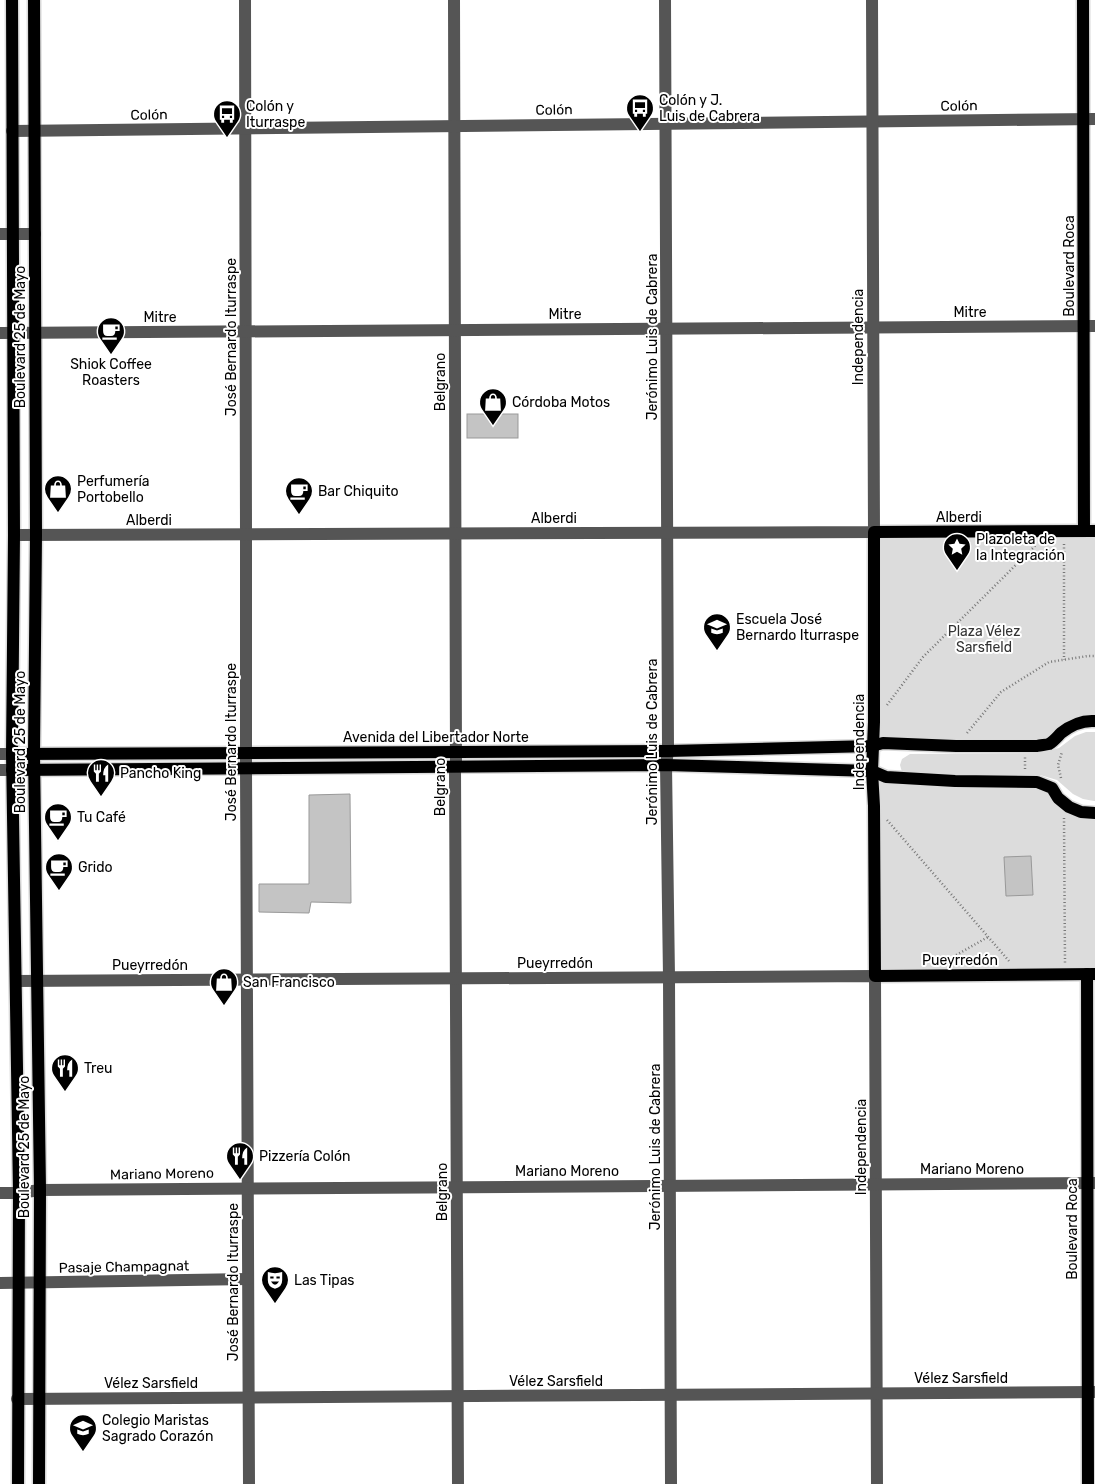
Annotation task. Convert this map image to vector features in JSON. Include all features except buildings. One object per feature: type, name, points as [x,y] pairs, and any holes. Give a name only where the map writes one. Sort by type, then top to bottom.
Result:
[{"type":"main road","name":"Boulevard 25 de Mayo","points":[[12,0],[12,131],[6,234],[13,333],[14,536],[6,770],[16,981],[18,1484]]},
{"type":"main road","name":"Boulevard 25 de Mayo","points":[[34,0],[36,535],[34,754],[40,1190],[40,1484]]},
{"type":"main road","name":"Boulevard Roca","points":[[1083,0],[1089,119],[1090,531]]},
{"type":"main road","name":"Alberdi","points":[[874,532],[1090,531]]},
{"type":"main road","name":"Independencia","points":[[874,532],[874,722],[872,771],[875,976]]},
{"type":"main road","name":"Avenida del Libertador Norte","points":[[6,754],[668,751],[872,746],[883,743],[1026,746],[1047,745],[1067,728],[1078,723],[1095,721]]},
{"type":"main road","points":[[6,770],[666,766],[872,771],[886,777],[956,781],[1037,782],[1052,788],[1058,798],[1081,812],[1095,813]]},
{"type":"main road","name":"Boulevard Roca","points":[[1088,1484],[1091,1392],[1091,974]]},
{"type":"main road","name":"Pueyrredón","points":[[875,976],[1091,974]]},
{"type":"street","name":"José Bernardo Iturraspe","points":[[245,0],[249,1484]]},
{"type":"street","name":"Belgrano","points":[[454,0],[458,1484]]},
{"type":"street","name":"Jerónimo Luis de Cabrera","points":[[665,0],[668,751],[666,766],[669,977],[671,1484]]},
{"type":"street","name":"Independencia","points":[[872,0],[874,532]]},
{"type":"street","name":"Colón","points":[[12,131],[1089,119]]},
{"type":"street","points":[[6,234],[34,234]]},
{"type":"street","name":"Mitre","points":[[0,333],[1089,326]]},
{"type":"street","name":"Alberdi","points":[[14,536],[874,532]]},
{"type":"street","name":"Independencia","points":[[875,976],[877,1484]]},
{"type":"street","name":"Pueyrredón","points":[[16,981],[875,976]]},
{"type":"street","name":"Mariano Moreno","points":[[0,1193],[40,1190],[248,1188],[1091,1183]]},
{"type":"street","name":"Pasaje Champagnat","points":[[0,1284],[248,1279]]},
{"type":"street","name":"Vélez Sarsfield","points":[[18,1399],[1091,1392]]},
{"type":"path","points":[[874,722],[923,658],[1049,532]]},
{"type":"path","points":[[1064,532],[1064,660]]},
{"type":"path","points":[[956,746],[1001,692],[1049,662],[1095,656]]},
{"type":"path","points":[[1025,782],[1026,746]]},
{"type":"path","points":[[1063,782],[1058,765],[1064,748]]},
{"type":"path","points":[[1066,974],[1064,817],[1067,804]]},
{"type":"path","points":[[874,806],[1021,975]]},
{"type":"path","points":[[943,963],[988,937]]},
{"type":"green space","name":"Plaza Vélez Sarsfield","points":[[1095,531],[1095,721],[1047,745],[874,738],[874,532]]},
{"type":"green space","points":[[1086,732],[1095,732],[1095,801],[1083,799],[1073,794],[1057,780],[1040,775],[911,776],[902,772],[900,765],[902,759],[910,754],[1039,753],[1059,748],[1075,736]]},
{"type":"green space","points":[[872,771],[1037,782],[1058,798],[1095,813],[1095,974],[875,976]]},
{"type":"place","name":"Colón y J. Luis de Cabrera","points":[[640,132]]},
{"type":"place","name":"Colón y Iturraspe","points":[[227,138]]},
{"type":"place","name":"Shiok Coffee Roasters","points":[[111,355]]},
{"type":"place","name":"Córdoba Motos","points":[[493,426]]},
{"type":"place","name":"Perfumería Portobello","points":[[58,513]]},
{"type":"place","name":"Bar Chiquito","points":[[299,515]]},
{"type":"place","name":"Plazoleta de la Integración","points":[[957,571]]},
{"type":"place","name":"Escuela José Bernardo Iturraspe","points":[[717,651]]},
{"type":"place","name":"Pancho King","points":[[101,797]]},
{"type":"place","name":"Tu Café","points":[[58,841]]},
{"type":"place","name":"Grido","points":[[59,891]]},
{"type":"place","name":"San Francisco","points":[[224,1006]]},
{"type":"place","name":"Treu","points":[[65,1092]]},
{"type":"place","name":"Pizzería Colón","points":[[240,1180]]},
{"type":"place","name":"Las Tipas","points":[[275,1304]]},
{"type":"place","name":"Colegio Maristas Sagrado Corazón","points":[[83,1452]]}]
